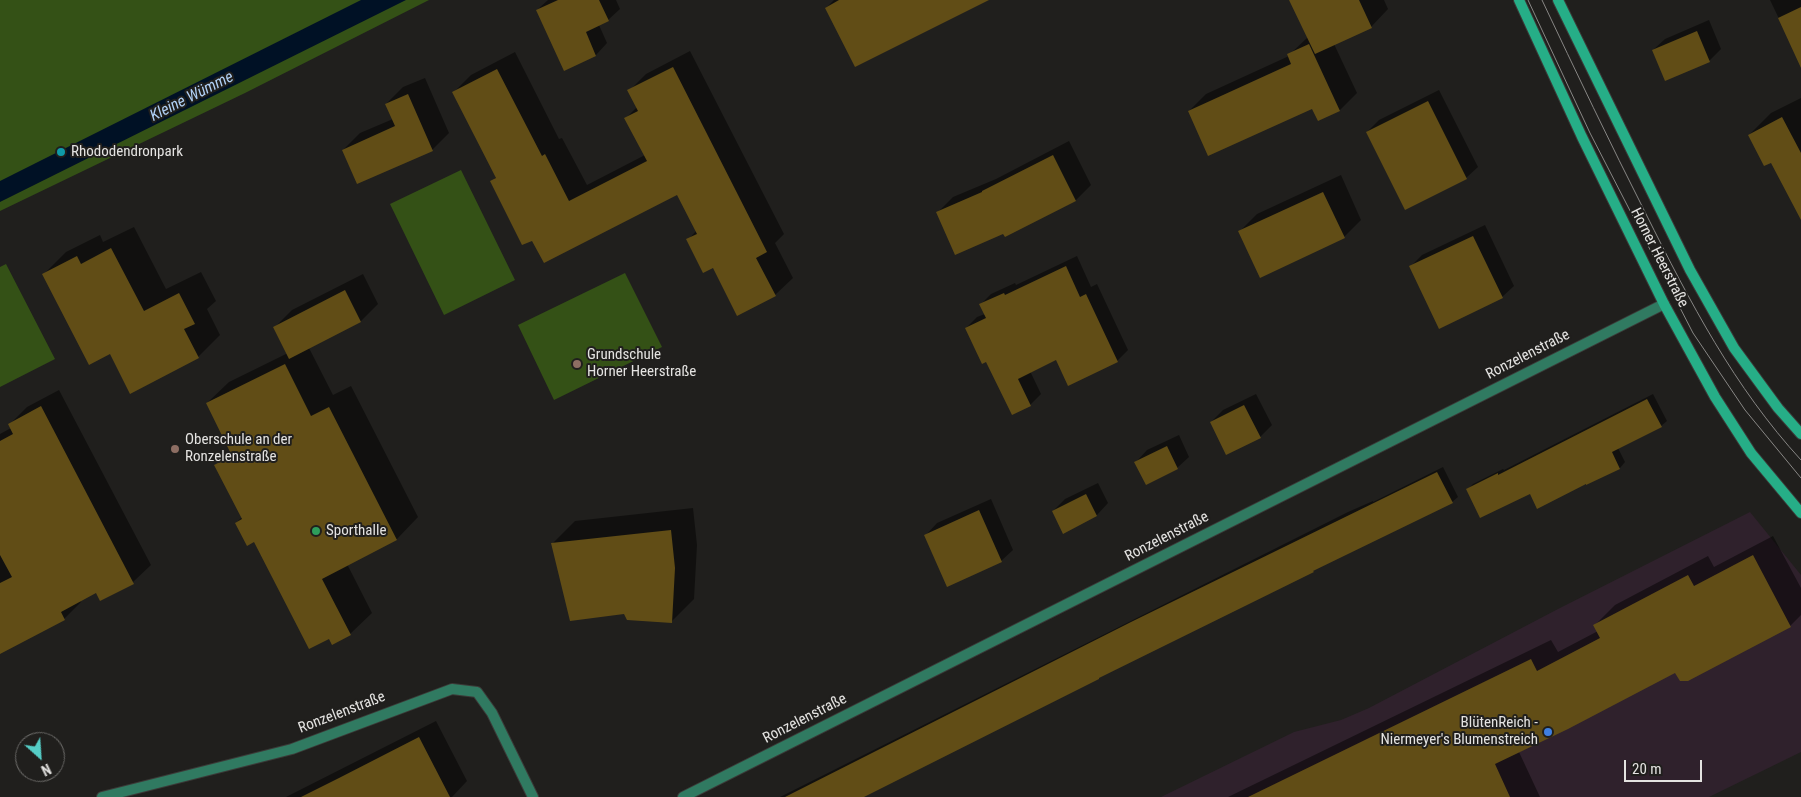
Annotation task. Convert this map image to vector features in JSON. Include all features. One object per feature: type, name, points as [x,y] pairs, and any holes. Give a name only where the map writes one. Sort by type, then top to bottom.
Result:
[{"type":"main road","name":"Horner Heerstraße","points":[[1519,0],[1582,137],[1664,304],[1715,397],[1751,453],[1801,513]]},
{"type":"main road","name":"Horner Heerstraße","points":[[1558,0],[1690,270],[1730,341],[1778,408],[1801,434]]},
{"type":"street","name":"Ronzelenstraße","points":[[683,797],[1664,304]]},
{"type":"street","name":"Ronzelenstraße","points":[[102,797],[292,748],[452,689],[477,692],[492,714],[533,797]]},
{"type":"shaded area","points":[[1750,512],[1801,575],[1801,752],[1709,797],[1161,797],[1294,732],[1341,720],[1369,708],[1558,609]]},
{"type":"green space","name":"Rhododendronpark","points":[[0,0],[429,0],[245,93],[0,211]]},
{"type":"green space","points":[[461,170],[515,280],[444,315],[390,204]]},
{"type":"green space","points":[[6,264],[55,359],[0,387],[0,267]]},
{"type":"green space","points":[[625,273],[662,347],[554,400],[518,325]]},
{"type":"water","name":"Kleine Wümme","points":[[361,0],[406,0],[0,202],[0,181]]},
{"type":"building","points":[[558,0],[599,0],[609,21],[586,32],[596,56],[564,71],[536,10]]},
{"type":"building","points":[[839,0],[989,0],[855,67],[825,8]]},
{"type":"building","points":[[1289,0],[1359,0],[1372,28],[1315,54]]},
{"type":"building","points":[[1801,7],[1801,68],[1778,18]]},
{"type":"building","points":[[1697,31],[1710,62],[1665,81],[1652,50]]},
{"type":"building","points":[[1309,44],[1340,111],[1318,121],[1312,109],[1208,156],[1188,111],[1291,64],[1287,54]]},
{"type":"building","points":[[673,67],[767,252],[756,258],[776,296],[737,316],[713,268],[703,273],[686,239],[697,234],[677,195],[544,263],[532,241],[522,245],[490,181],[496,178],[452,92],[497,69],[542,156],[545,154],[569,201],[647,161],[624,118],[638,111],[627,90]]},
{"type":"building","points":[[408,94],[433,151],[357,184],[342,150],[395,126],[385,104]]},
{"type":"building","points":[[1428,101],[1467,179],[1405,210],[1366,132]]},
{"type":"building","points":[[1782,117],[1801,153],[1801,220],[1771,163],[1764,166],[1748,135]]},
{"type":"building","points":[[1053,155],[1076,201],[1005,237],[1003,234],[955,255],[936,212],[982,192]]},
{"type":"building","points":[[1323,192],[1345,238],[1260,278],[1238,231]]},
{"type":"building","points":[[1473,236],[1503,298],[1439,329],[1409,266]]},
{"type":"building","points":[[111,248],[144,311],[179,293],[195,324],[184,329],[199,358],[130,394],[110,354],[89,365],[42,274],[77,256],[81,264]]},
{"type":"building","points":[[1066,266],[1080,297],[1086,294],[1118,362],[1068,386],[1056,360],[1018,379],[1031,406],[1012,415],[986,362],[982,364],[965,328],[986,318],[979,304],[1004,293],[1005,295]]},
{"type":"building","points":[[345,290],[361,322],[289,359],[273,327]]},
{"type":"building","name":"Sporthalle","points":[[285,364],[311,416],[329,407],[397,540],[322,579],[351,635],[332,645],[329,639],[309,649],[254,542],[247,546],[235,523],[242,519],[214,465],[232,456],[206,403]]},
{"type":"building","points":[[1647,399],[1662,427],[1612,452],[1620,469],[1537,509],[1530,494],[1480,518],[1466,489],[1498,473],[1498,475]]},
{"type":"building","points":[[1244,405],[1261,438],[1226,455],[1210,422]]},
{"type":"building","points":[[41,406],[134,584],[100,601],[96,593],[61,612],[65,620],[0,654],[0,583],[12,577],[0,555],[0,441],[13,434],[8,424]]},
{"type":"building","points":[[1167,446],[1178,469],[1146,485],[1134,462]]},
{"type":"building","points":[[1437,472],[1453,503],[1313,571],[864,797],[785,797],[1131,622]]},
{"type":"building","points":[[1086,494],[1097,516],[1063,534],[1052,511]]},
{"type":"building","points":[[979,510],[1002,562],[947,587],[924,535]]},
{"type":"building","points":[[671,530],[675,568],[672,623],[627,620],[624,614],[570,621],[551,543]]},
{"type":"building","points":[[1753,555],[1791,627],[1688,681],[1680,681],[1675,673],[1568,729],[1495,764],[1510,797],[1248,797],[1531,659],[1537,671],[1600,638],[1593,625],[1688,575],[1694,586]]},
{"type":"building","points":[[419,737],[450,797],[301,797],[339,778]]},
{"type":"tram line","points":[[1528,0],[1590,133],[1693,333],[1745,410],[1801,478]]},
{"type":"tram line","points":[[1542,0],[1619,161],[1715,343],[1755,403],[1801,460]]},
{"type":"place","name":"Rhododendronpark","points":[[61,152]]},
{"type":"place","name":"Grundschule Horner Heerstraße","points":[[577,364]]},
{"type":"place","name":"Oberschule an der Ronzelenstraße","points":[[175,449]]},
{"type":"place","name":"Sporthalle","points":[[316,531]]},
{"type":"place","name":"BlütenReich - Niermeyer's Blumenstreich","points":[[1548,732]]}]
